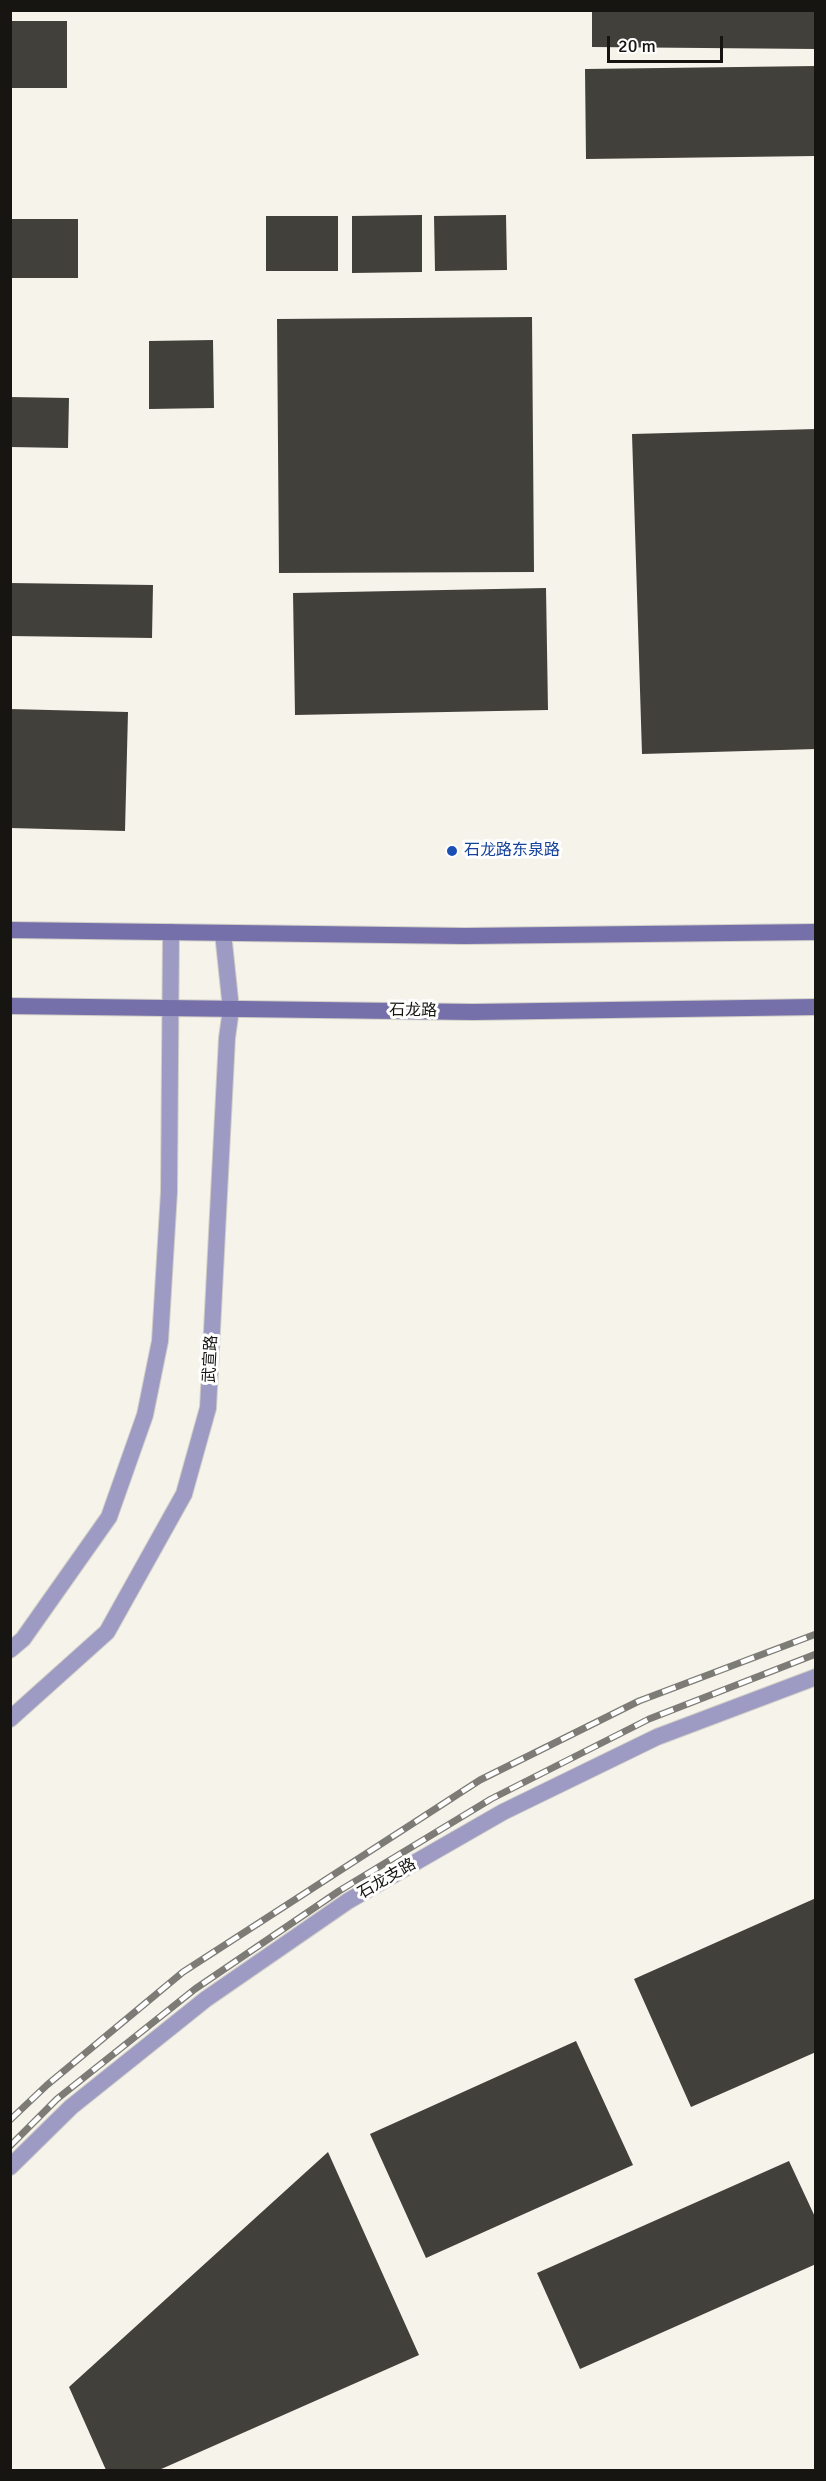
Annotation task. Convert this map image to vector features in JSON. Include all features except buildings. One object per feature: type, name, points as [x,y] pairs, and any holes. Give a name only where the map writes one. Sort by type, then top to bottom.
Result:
[{"type":"main road","points":[[10,930],[465,936],[816,932]]},
{"type":"main road","name":"石龙路","points":[[10,1006],[473,1012],[816,1007]]},
{"type":"street","points":[[10,1650],[23,1639],[109,1517],[145,1415],[159,1341],[169,1192],[171,932]]},
{"type":"street","name":"武宣路","points":[[10,1719],[107,1632],[184,1494],[208,1408],[227,1038],[231,1009],[224,933]]},
{"type":"street","name":"石龙支路","points":[[10,2167],[71,2107],[206,1999],[348,1901],[503,1812],[657,1737],[816,1677]]},
{"type":"railway","points":[[10,2120],[47,2085],[183,1972],[480,1780],[639,1701],[816,1634]]},
{"type":"railway","points":[[10,2146],[57,2099],[195,1989],[339,1891],[491,1799],[649,1719],[816,1654]]},
{"type":"place","name":"石龙路东泉路","points":[[452,851]]}]
